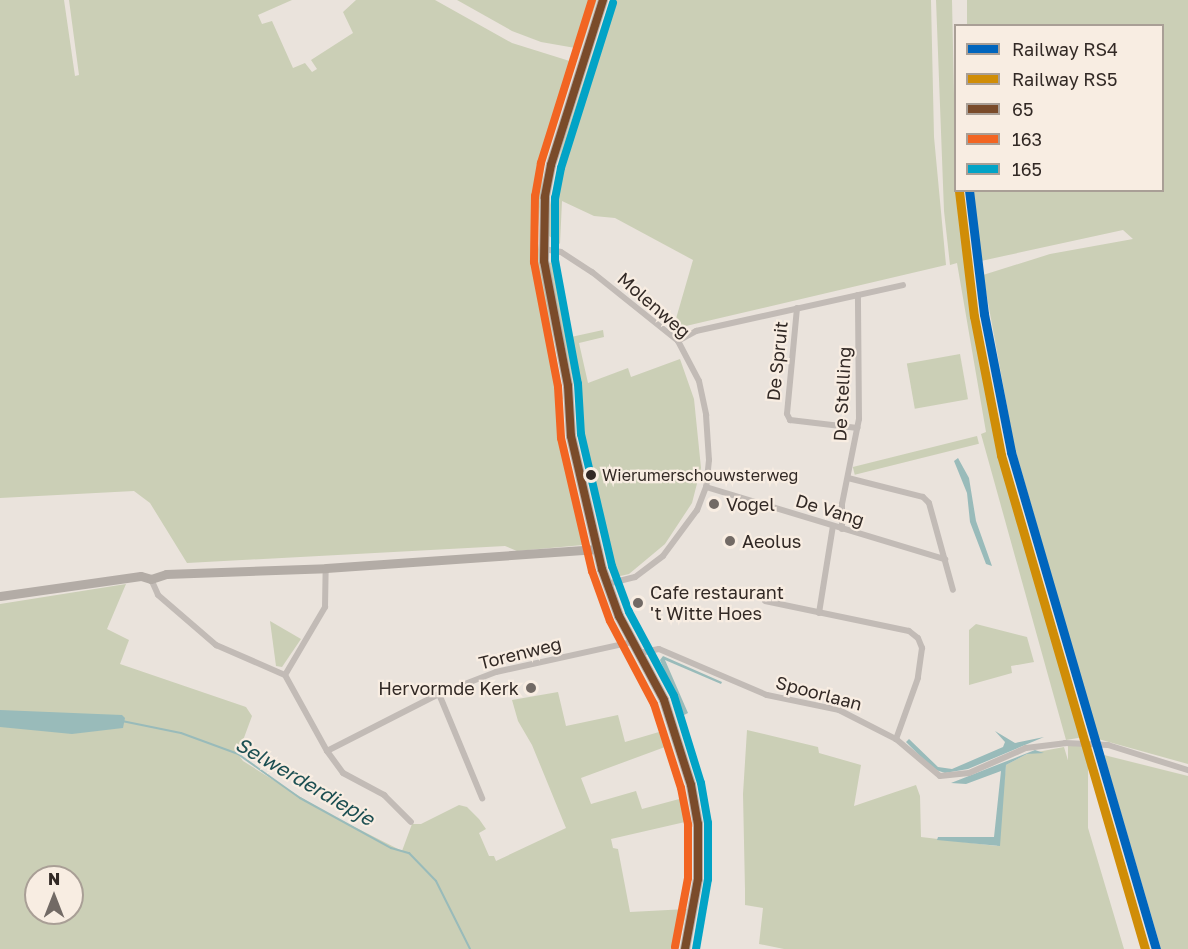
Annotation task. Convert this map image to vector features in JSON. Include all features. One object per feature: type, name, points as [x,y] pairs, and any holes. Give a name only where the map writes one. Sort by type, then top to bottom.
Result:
[{"type":"main road","points":[[603,0],[550,165],[545,197],[544,249],[568,386],[577,418],[580,466],[597,549],[607,584],[677,734],[698,824],[698,879],[685,949]]},
{"type":"street","name":"Molenweg","points":[[544,249],[561,252],[592,272],[678,341],[699,381],[706,415],[709,460],[706,488],[698,510],[663,556],[635,577],[607,584]]},
{"type":"street","points":[[678,341],[696,331],[903,285]]},
{"type":"street","name":"De Stelling","points":[[842,529],[842,504],[858,428],[861,372],[858,295]]},
{"type":"street","name":"De Spruit","points":[[797,308],[787,414],[790,420],[858,428]]},
{"type":"street","name":"De Vang","points":[[848,478],[923,497],[929,503],[953,590]]},
{"type":"street","name":"De Vang","points":[[706,488],[945,560]]},
{"type":"street","points":[[819,613],[833,526]]},
{"type":"street","points":[[0,596],[98,580],[141,576],[151,579],[166,574],[326,568],[597,549]]},
{"type":"street","points":[[285,675],[325,607],[326,568]]},
{"type":"street","points":[[151,579],[159,596],[216,645],[285,675],[327,751],[343,773],[384,795],[411,822]]},
{"type":"street","points":[[765,601],[909,631],[918,638],[922,648],[918,678],[896,739]]},
{"type":"street","name":"Torenweg","points":[[327,751],[439,694],[509,668],[633,642]]},
{"type":"street","name":"Spoorlaan","points":[[640,653],[659,649],[767,695],[839,711],[896,739],[927,769],[945,777],[969,773],[1026,748],[1065,743],[1108,746],[1188,770]]},
{"type":"street","points":[[439,694],[482,798]]},
{"type":"green space","points":[[0,0],[64,0],[75,76],[79,75],[69,0],[292,0],[258,15],[262,24],[272,21],[293,68],[305,63],[312,72],[317,69],[311,60],[353,33],[343,12],[356,0],[435,0],[512,43],[576,63],[544,166],[537,237],[563,399],[555,400],[583,545],[517,551],[505,546],[187,563],[150,503],[134,491],[0,498]]},
{"type":"green space","points":[[457,0],[597,0],[581,49],[541,42],[512,31]]},
{"type":"green space","points":[[610,0],[931,0],[934,137],[946,265],[673,329],[693,260],[615,218],[594,216],[562,201],[560,244],[549,236],[549,210],[561,150]]},
{"type":"green space","points":[[936,0],[952,0],[954,192],[959,192],[976,331],[994,419],[1084,737],[1066,740],[981,434],[986,432],[957,263],[950,265],[944,211]]},
{"type":"green space","points":[[967,0],[1188,0],[1188,764],[1098,739],[1014,445],[983,275],[1050,254],[1133,239],[1123,230],[981,261],[973,192],[1164,192],[1164,24],[967,24]]},
{"type":"green space","points":[[558,261],[571,337],[603,330],[604,337],[579,343],[588,383],[628,368],[631,377],[680,359],[694,399],[701,468],[692,503],[665,544],[629,574],[616,577],[555,300],[549,263]]},
{"type":"green space","points":[[960,354],[968,399],[915,409],[907,363]]},
{"type":"green space","points":[[977,436],[979,444],[855,475],[853,467]]},
{"type":"green space","points":[[126,584],[107,629],[129,640],[120,664],[246,707],[252,716],[238,754],[243,761],[323,811],[402,851],[412,824],[421,824],[459,805],[467,807],[486,829],[479,833],[489,856],[494,856],[496,861],[566,828],[532,745],[518,721],[512,700],[558,692],[566,726],[618,715],[625,742],[659,732],[665,747],[581,778],[591,804],[636,791],[642,809],[683,798],[685,822],[611,839],[613,848],[618,849],[630,912],[687,909],[678,949],[0,949],[0,604]]},
{"type":"green space","points":[[270,621],[301,639],[282,667],[276,666]]},
{"type":"green space","points":[[976,624],[1027,637],[1034,662],[1011,666],[1012,673],[969,685],[969,630]]},
{"type":"green space","points":[[747,730],[818,747],[819,753],[861,765],[854,806],[916,785],[920,796],[921,837],[997,846],[1006,765],[1027,754],[1064,747],[1124,949],[784,949],[759,944],[763,908],[745,905],[743,794]]},
{"type":"green space","points":[[1068,746],[1088,746],[1088,949],[1068,949]]},
{"type":"green space","points":[[1104,755],[1188,776],[1188,949],[1161,949]]},
{"type":"water","points":[[958,458],[969,478],[976,521],[992,566],[986,564],[970,522],[967,493],[954,461]]},
{"type":"water","points":[[663,656],[722,682],[721,684],[665,660],[688,713],[684,715],[660,660]]},
{"type":"water","points":[[0,710],[122,715],[125,718],[123,728],[72,734],[0,727]]},
{"type":"water","points":[[995,731],[1015,743],[1044,737],[968,769],[945,773],[933,769],[906,742],[909,739],[938,767],[952,769],[1003,747],[1005,742]]},
{"type":"water","points":[[1035,750],[1044,753],[1027,754],[1006,765],[1000,846],[937,840],[938,837],[994,837],[1001,771],[966,784],[951,783]]},
{"type":"waterway","name":"Selwerderdiepje","points":[[122,721],[181,733],[238,754],[300,798],[391,848],[409,853],[436,881],[470,949]]},
{"type":"rail line","name":"RS5","points":[[959,192],[974,316],[1001,455],[1145,949]]},
{"type":"rail line","name":"RS4","points":[[969,192],[984,314],[1011,452],[1156,949]]},
{"type":"transit line","name":"163","points":[[592,0],[541,163],[535,196],[534,262],[558,387],[561,438],[592,571],[610,621],[654,704],[681,788],[688,825],[688,878],[675,947]]},
{"type":"transit line","name":"65","points":[[603,0],[551,165],[545,197],[544,261],[568,386],[571,436],[602,569],[619,616],[664,700],[691,785],[698,824],[698,879],[685,949]]},
{"type":"transit line","name":"165","points":[[613,3],[561,168],[555,198],[555,260],[578,384],[581,434],[612,566],[629,612],[674,696],[701,783],[708,823],[708,879],[696,949]]},
{"type":"place","name":"Wierumerschouwsterweg","points":[[591,475]]},
{"type":"place","name":"Vogel","points":[[714,504]]},
{"type":"place","name":"Aeolus","points":[[730,541]]},
{"type":"place","name":"Cafe restaurant 't Witte Hoes","points":[[638,603]]},
{"type":"place","name":"Hervormde Kerk","points":[[531,688]]}]
